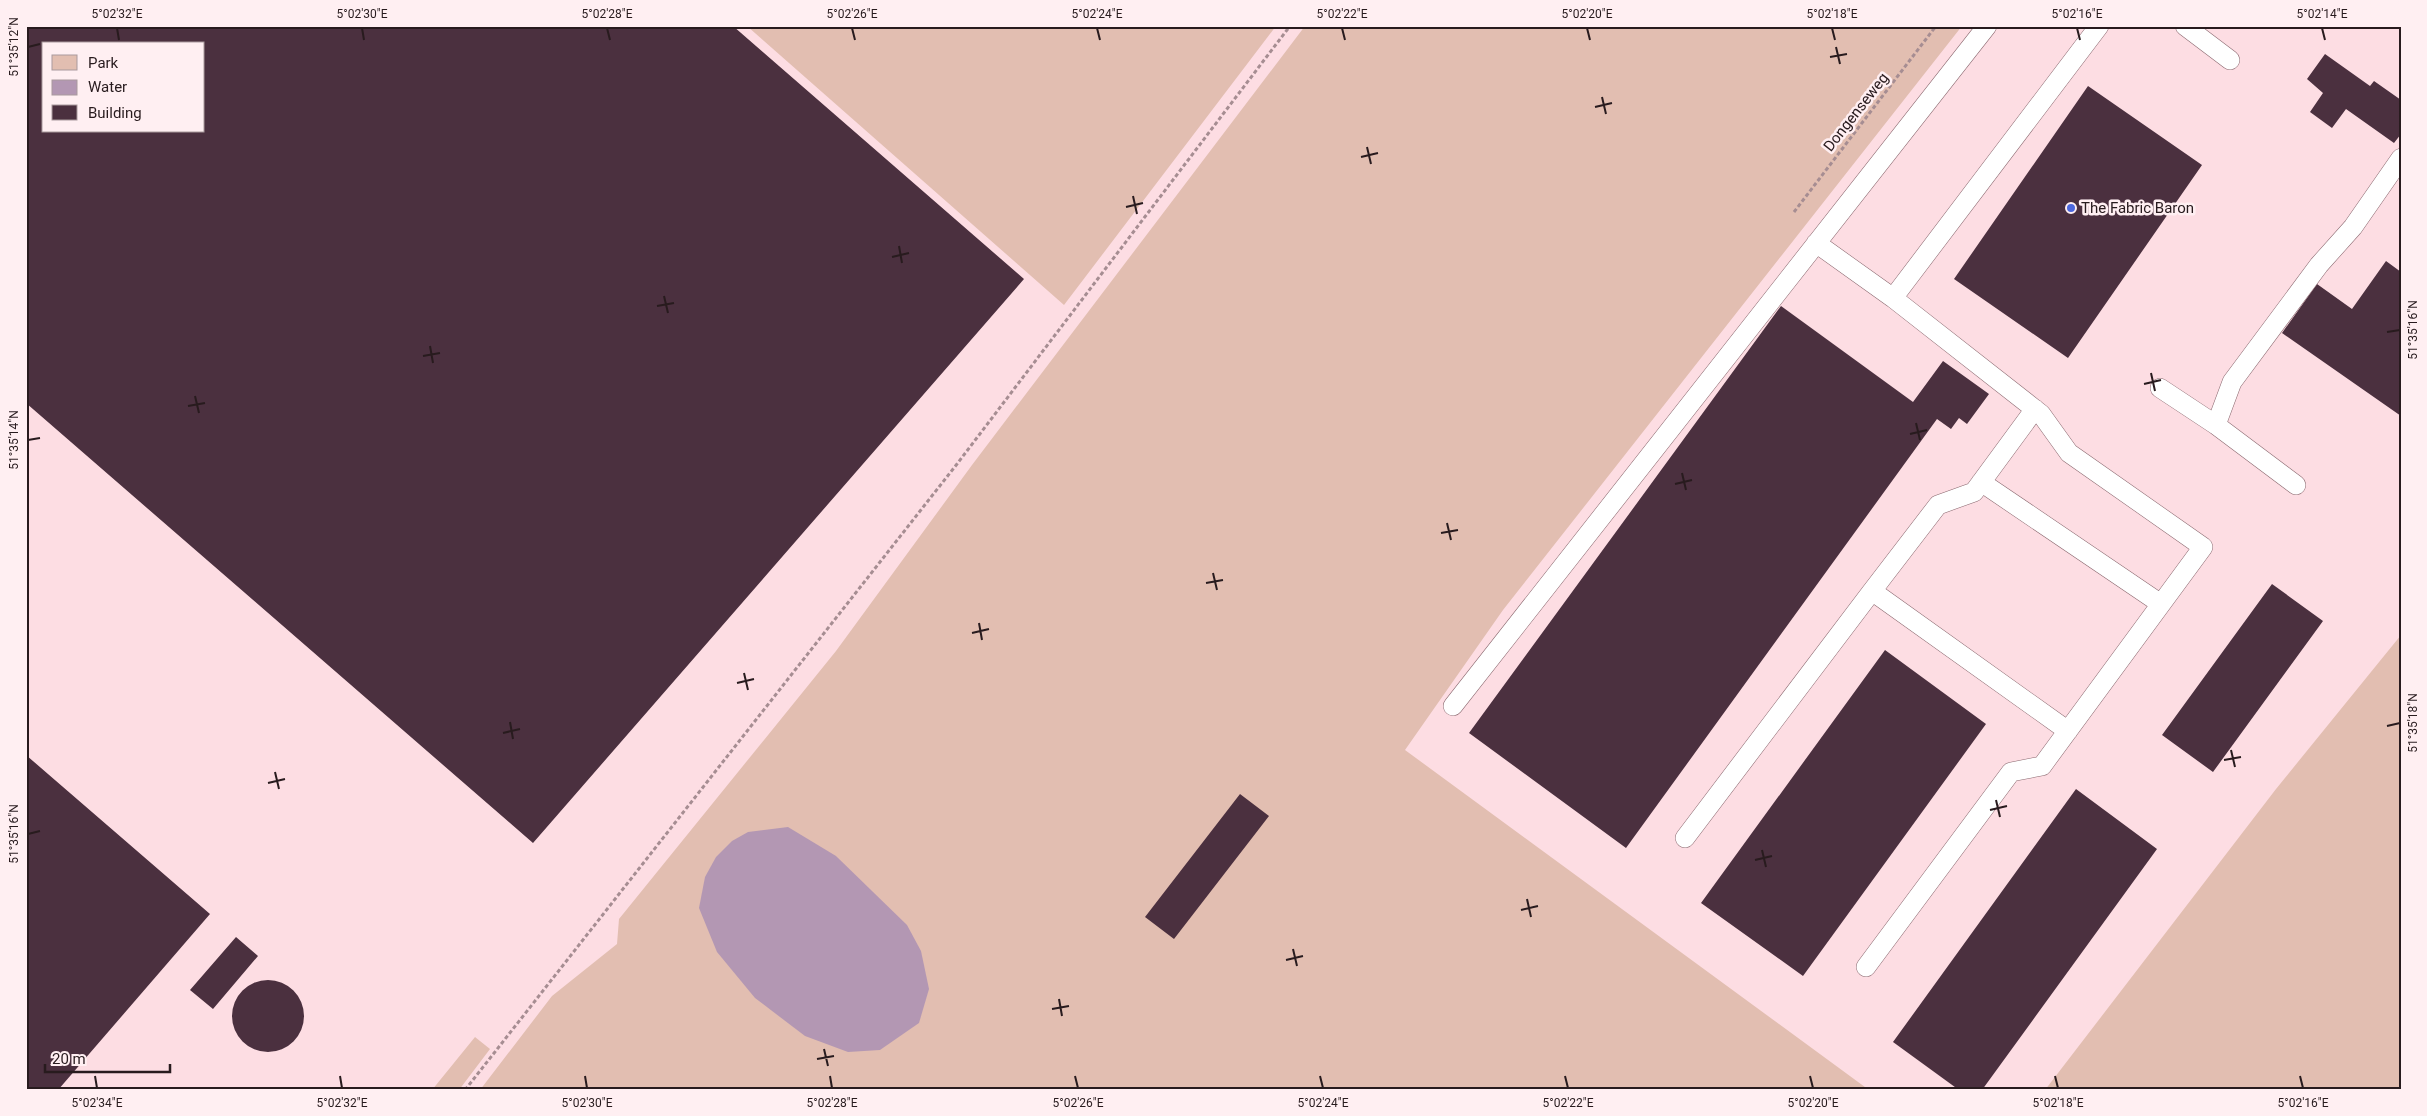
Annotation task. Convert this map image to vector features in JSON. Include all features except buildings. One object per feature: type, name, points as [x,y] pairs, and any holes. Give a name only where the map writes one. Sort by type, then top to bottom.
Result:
[{"type":"lane","points":[[1453,706],[1986,26]]},
{"type":"lane","points":[[1893,298],[2099,26]]},
{"type":"lane","points":[[2185,26],[2230,60]]},
{"type":"lane","points":[[2216,426],[2232,382],[2319,265],[2354,227],[2401,158]]},
{"type":"lane","points":[[1816,243],[1893,298],[2035,409],[2041,414],[2069,453],[2203,546],[2042,766],[2011,772],[1866,967]]},
{"type":"lane","points":[[2160,388],[2216,426],[2296,485]]},
{"type":"lane","points":[[1685,838],[1938,505],[1974,492],[2035,409]]},
{"type":"lane","points":[[1981,482],[2161,604]]},
{"type":"lane","points":[[1872,591],[2068,731]]},
{"type":"path","points":[[465,1090],[957,464],[1290,26]]},
{"type":"path","name":"Dongenseweg","points":[[1794,212],[1936,26]]},
{"type":"green space","points":[[747,26],[1276,26],[1064,305]]},
{"type":"green space","points":[[1305,26],[1962,26],[1503,610],[1405,750],[1869,1090],[480,1090],[552,996],[617,944],[619,919],[836,651],[972,465]]},
{"type":"green space","points":[[2401,635],[2401,1090],[2045,1090],[2276,789]]},
{"type":"green space","points":[[475,1037],[490,1049],[459,1090],[432,1090]]},
{"type":"water","points":[[788,827],[836,856],[907,925],[921,951],[929,989],[919,1023],[880,1050],[848,1052],[805,1036],[755,998],[717,952],[699,908],[705,877],[716,857],[732,841],[748,832]]},
{"type":"place","name":"The Fabric Baron","points":[[2071,208]]}]
